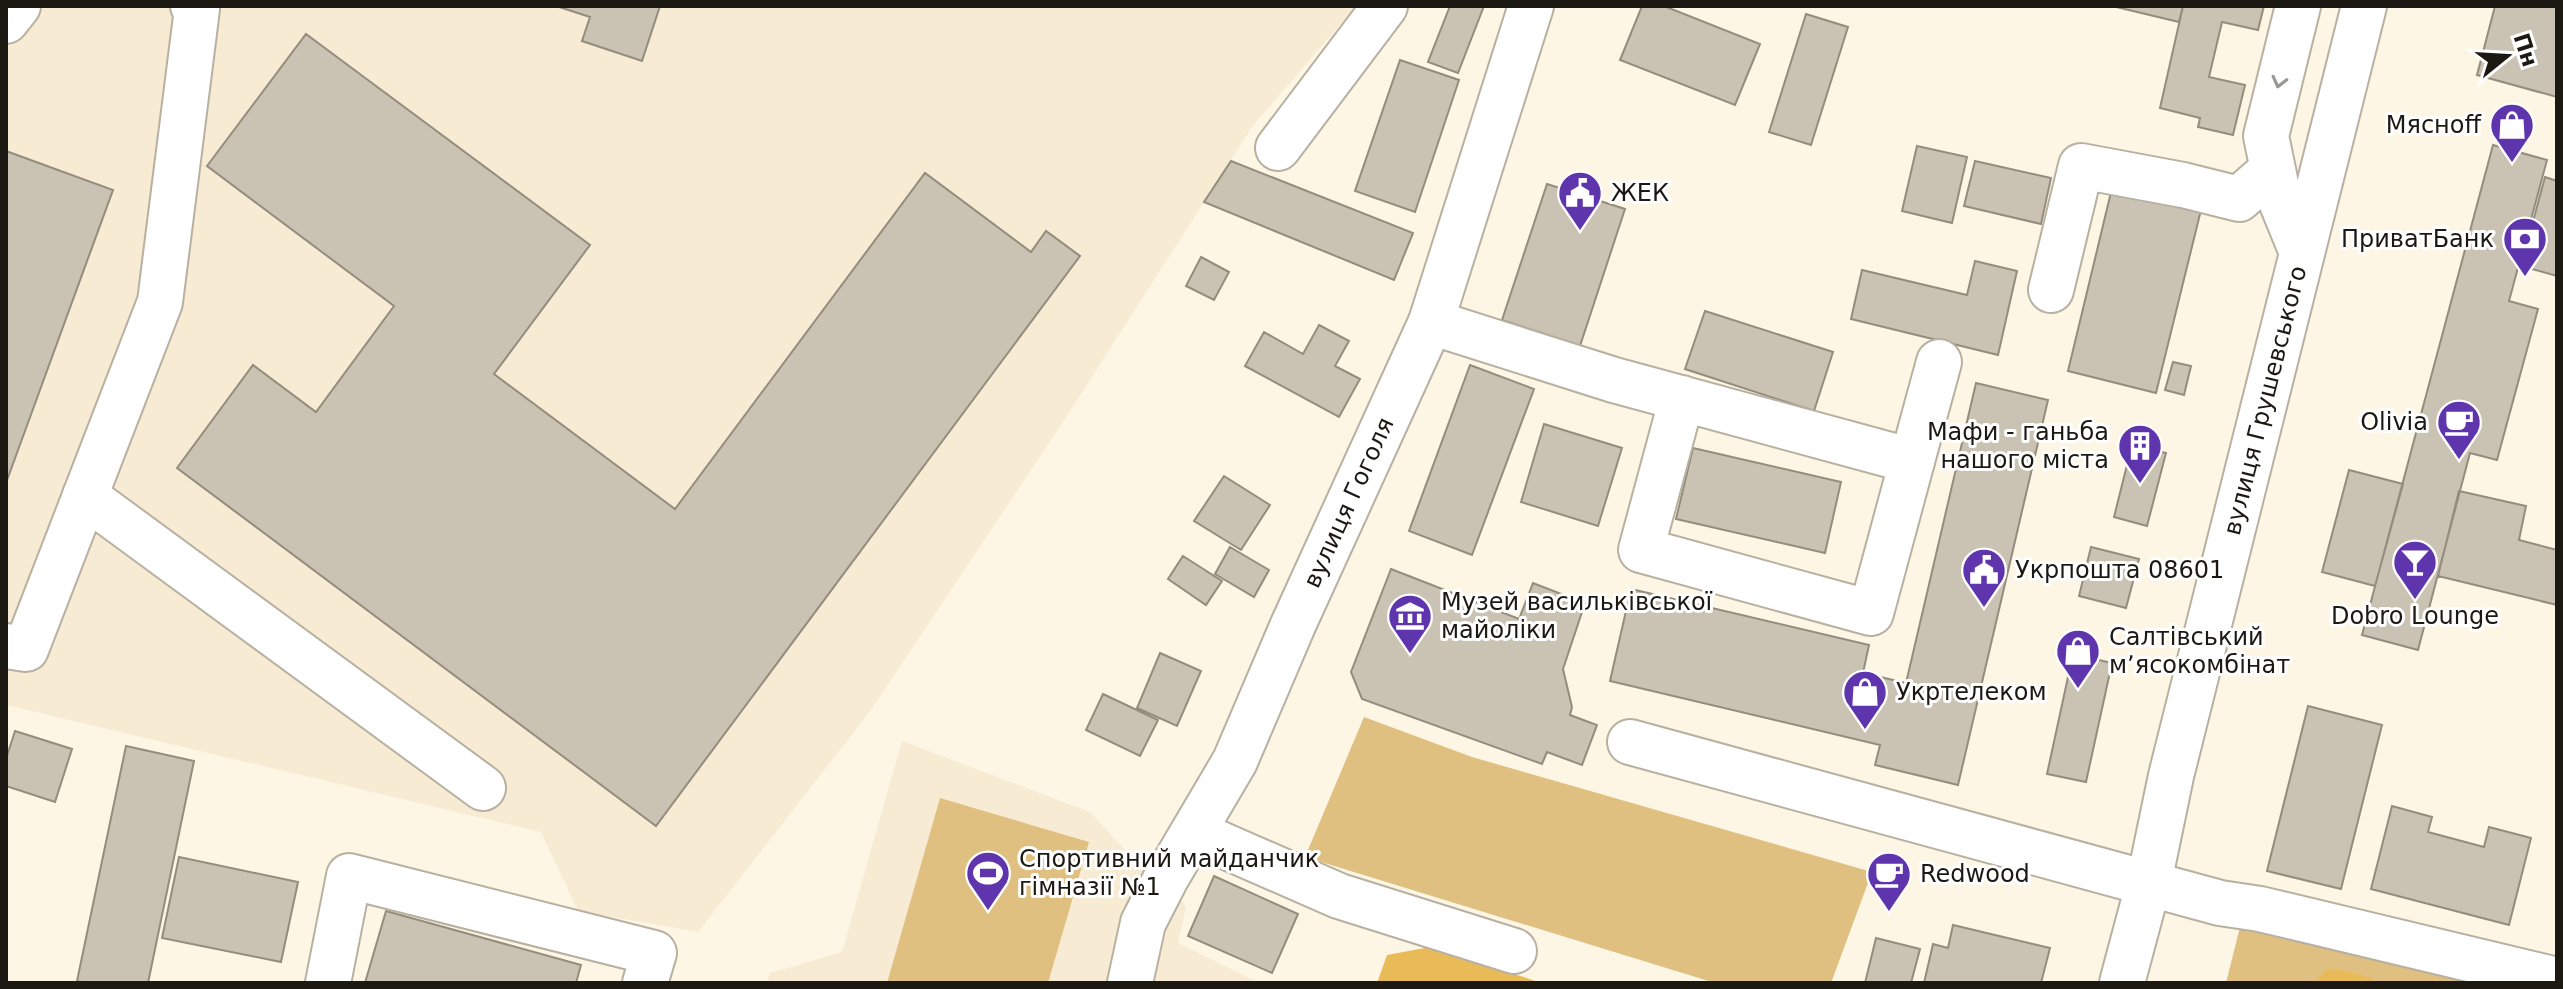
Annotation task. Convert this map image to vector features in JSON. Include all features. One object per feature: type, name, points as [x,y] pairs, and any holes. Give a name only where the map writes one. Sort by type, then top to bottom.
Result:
[{"type":"street","points":[[6,21],[18,6]]},
{"type":"street","points":[[6,646],[26,649],[160,302],[197,9],[193,6]]},
{"type":"street","points":[[1278,148],[1385,6]]},
{"type":"street","name":"вулиця Гоголя","points":[[1130,983],[1143,923],[1235,761],[1293,625],[1431,322],[1531,6]]},
{"type":"street","points":[[2298,6],[2266,136],[2278,194],[2301,250]]},
{"type":"street","name":"вулиця Грушевського","points":[[2122,983],[2301,250],[2364,6]]},
{"type":"street","points":[[2051,290],[2081,166],[2239,199],[2272,170]]},
{"type":"street","points":[[1431,322],[1614,380],[1912,461]]},
{"type":"street","points":[[1682,398],[1641,550],[1871,613],[1939,362]]},
{"type":"street","points":[[85,496],[483,788]]},
{"type":"street","points":[[1630,742],[2220,903],[2260,909],[2557,980]]},
{"type":"street","points":[[1195,833],[1339,896],[1514,951]]},
{"type":"street","points":[[328,983],[349,876],[654,953],[645,983]]},
{"type":"shaded area","points":[[6,6],[1356,6],[1252,127],[1065,419],[871,710],[698,932],[578,911],[541,832],[6,705]]},
{"type":"shaded area","points":[[1364,717],[1472,757],[1872,872],[1831,983],[1715,983],[1305,857]]},
{"type":"shaded area","points":[[902,741],[1090,812],[1127,852],[1166,878],[1186,907],[1178,943],[1260,983],[767,983],[770,973],[842,952]]},
{"type":"shaded area","name":"Спортивний майданчик гімназії №1","points":[[940,798],[1089,842],[1048,983],[887,983]]},
{"type":"shaded area","points":[[2240,927],[2486,983],[2226,983]]},
{"type":"shaded area","points":[[1430,947],[1542,983],[1377,983],[1387,955]]},
{"type":"shaded area","points":[[2327,969],[2348,971],[2373,979],[2374,983],[2314,983]]},
{"type":"building","points":[[556,6],[660,6],[642,61],[582,41],[590,17]]},
{"type":"building","points":[[1450,6],[1484,6],[1458,73],[1428,62]]},
{"type":"building","points":[[1642,6],[1664,6],[1760,44],[1735,105],[1620,60]]},
{"type":"building","points":[[2112,6],[2183,6],[2179,22]]},
{"type":"building","points":[[2183,6],[2264,6],[2258,30],[2222,22],[2209,77],[2245,85],[2233,135],[2198,127],[2200,118],[2160,108]]},
{"type":"building","points":[[2495,6],[2557,6],[2557,97],[2477,75]]},
{"type":"building","points":[[1806,14],[1848,27],[1811,145],[1769,132]]},
{"type":"building","points":[[306,34],[590,245],[494,374],[675,509],[925,173],[1031,252],[1046,231],[1080,256],[656,826],[177,468],[253,365],[316,412],[394,306],[207,166]]},
{"type":"building","points":[[1400,60],[1459,80],[1415,212],[1355,191]]},
{"type":"building","points":[[2493,145],[2547,160],[2509,301],[2538,309],[2497,460],[2470,453],[2418,650],[2362,635]]},
{"type":"building","points":[[1917,146],[1967,157],[1952,223],[1902,211]]},
{"type":"building","points":[[6,151],[113,190],[6,483]]},
{"type":"building","points":[[1231,161],[1413,233],[1394,280],[1204,202]]},
{"type":"building","points":[[1975,161],[2051,178],[2041,224],[1964,206]]},
{"type":"building","points":[[2545,177],[2557,181],[2557,276],[2521,266]]},
{"type":"building","points":[[1547,184],[1625,209],[1580,346],[1502,320]]},
{"type":"building","points":[[2112,188],[2201,210],[2156,393],[2068,371]]},
{"type":"building","points":[[1201,257],[1229,272],[1214,300],[1186,286]]},
{"type":"building","points":[[1975,261],[2017,271],[1998,355],[1851,319],[1862,270],[1967,295]]},
{"type":"building","points":[[1705,311],[1833,352],[1814,411],[1685,369]]},
{"type":"building","points":[[1319,325],[1349,341],[1335,366],[1360,379],[1339,417],[1245,366],[1264,332],[1303,354]]},
{"type":"building","points":[[2173,362],[2191,366],[2184,395],[2165,390]]},
{"type":"building","points":[[1470,365],[1534,389],[1472,555],[1409,531]]},
{"type":"building","points":[[1976,383],[2048,400],[1958,785],[1875,765],[1880,745],[1610,681],[1631,589],[1869,645],[1863,673],[1906,683]]},
{"type":"building","points":[[1544,424],[1622,448],[1598,526],[1521,502]]},
{"type":"building","name":"Мафи - ганьба нашого міста","points":[[2132,445],[2166,453],[2147,526],[2114,517]]},
{"type":"building","points":[[1693,448],[1841,482],[1825,553],[1676,519]]},
{"type":"building","points":[[2349,470],[2403,484],[2375,586],[2322,572]]},
{"type":"building","points":[[1224,476],[1270,505],[1241,550],[1194,521]]},
{"type":"building","points":[[2459,491],[2526,506],[2519,540],[2557,550],[2557,605],[2438,576]]},
{"type":"building","points":[[1230,547],[1269,570],[1254,597],[1215,574]]},
{"type":"building","points":[[2091,547],[2139,559],[2126,608],[2079,596]]},
{"type":"building","points":[[1183,556],[1222,581],[1206,605],[1168,579]]},
{"type":"building","points":[[1391,569],[1519,619],[1533,583],[1585,603],[1563,669],[1572,707],[1570,715],[1597,725],[1582,765],[1547,752],[1542,764],[1362,699],[1351,672]]},
{"type":"building","points":[[1160,653],[1201,671],[1177,726],[1137,708]]},
{"type":"building","points":[[2073,654],[2112,663],[2086,782],[2047,774]]},
{"type":"building","points":[[1103,694],[1158,720],[1140,756],[1086,730]]},
{"type":"building","points":[[2308,706],[2382,725],[2341,889],[2267,871]]},
{"type":"building","points":[[15,731],[72,749],[55,802],[6,786],[6,759]]},
{"type":"building","points":[[126,746],[194,761],[148,983],[84,983],[77,981]]},
{"type":"building","points":[[2392,806],[2432,817],[2428,832],[2484,847],[2489,827],[2531,838],[2509,925],[2371,889]]},
{"type":"building","points":[[179,857],[298,882],[281,962],[162,938]]},
{"type":"building","points":[[1214,876],[1298,914],[1272,973],[1188,936]]},
{"type":"building","points":[[386,911],[581,965],[576,983],[365,983]]},
{"type":"building","points":[[1953,925],[2050,948],[2041,983],[1924,983],[1933,944],[1948,948]]},
{"type":"building","points":[[1876,938],[1920,949],[1911,983],[1865,983]]},
{"type":"place","name":"Мяснoff","points":[[2512,164]]},
{"type":"place","name":"ЖЕК","points":[[1580,232]]},
{"type":"place","name":"ПриватБанк","points":[[2525,278]]},
{"type":"place","name":"Olivia","points":[[2459,461]]},
{"type":"place","name":"Мафи - ганьба нашого міста","points":[[2140,485]]},
{"type":"place","name":"Dobro Lounge","points":[[2415,601]]},
{"type":"place","name":"Укрпошта 08601","points":[[1984,609]]},
{"type":"place","name":"Музей васильківської майоліки","points":[[1410,655]]},
{"type":"place","name":"Салтівський мʼясокомбінат","points":[[2078,690]]},
{"type":"place","name":"Укртелеком","points":[[1865,731]]},
{"type":"place","name":"Спортивний майданчик гімназії №1","points":[[988,912]]},
{"type":"place","name":"Redwood","points":[[1889,913]]}]
